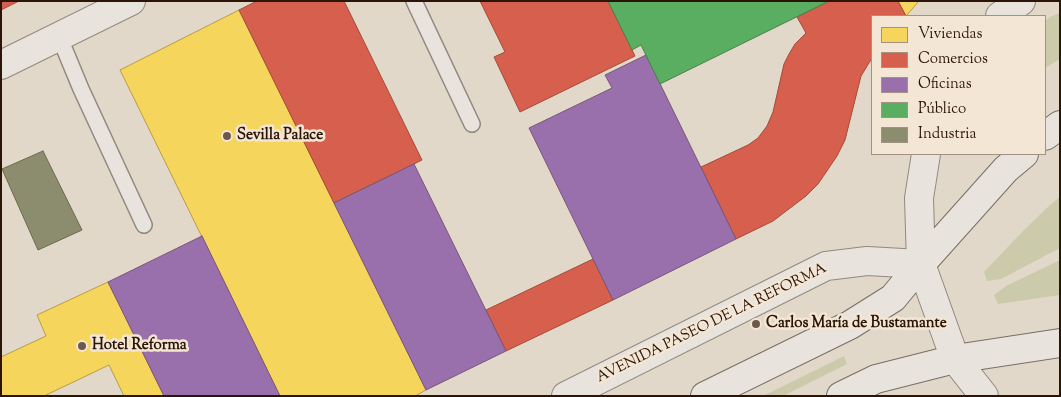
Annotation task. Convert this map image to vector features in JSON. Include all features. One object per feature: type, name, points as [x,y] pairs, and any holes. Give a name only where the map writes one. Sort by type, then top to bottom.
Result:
[{"type":"street","points":[[1,65],[131,1]]},
{"type":"street","points":[[1001,15],[1021,1]]},
{"type":"street","points":[[1046,135],[1060,125]]},
{"type":"street","points":[[926,155],[919,198],[920,264],[955,359],[984,396]]},
{"type":"street","points":[[706,396],[850,326],[893,298],[920,264],[1006,169],[1023,155]]},
{"type":"street","name":"AVENIDA PASEO DE LA REFORMA","points":[[566,396],[826,266],[867,261],[920,264]]},
{"type":"street","points":[[841,396],[876,379],[955,359],[1060,343]]},
{"type":"lane","points":[[414,1],[472,124]]},
{"type":"lane","points":[[59,36],[81,89],[144,225]]},
{"type":"green space","points":[[1060,13],[1060,59],[1046,67],[1046,20]]},
{"type":"green space","points":[[1060,197],[1060,248],[1001,279],[987,281],[984,272],[1024,230]]},
{"type":"green space","points":[[1060,260],[1060,295],[998,304],[994,295],[1006,286]]},
{"type":"green space","points":[[844,356],[847,364],[783,396],[763,396]]},
{"type":"building: Viviendas","points":[[898,1],[919,1],[907,15]]},
{"type":"building: Viviendas","name":"Sevilla Palace","points":[[239,10],[426,390],[415,396],[280,396],[120,70]]},
{"type":"building: Viviendas","name":"Hotel Reforma","points":[[108,282],[164,396],[124,396],[109,365],[44,396],[1,396],[1,357],[46,336],[37,315]]},
{"type":"building: Comercios","points":[[1,1],[19,1],[1,10]]},
{"type":"building: Comercios","points":[[257,1],[344,1],[422,160],[334,203],[239,10]]},
{"type":"building: Comercios","points":[[480,1],[608,1],[635,56],[520,112],[494,57],[505,52]]},
{"type":"building: Comercios","points":[[829,1],[898,1],[905,15],[871,15],[871,60],[861,76],[845,140],[837,156],[818,184],[806,196],[773,221],[736,239],[701,167],[748,145],[758,138],[767,126],[773,112],[784,64],[795,44],[806,33],[797,17]]},
{"type":"building: Comercios","points":[[593,259],[613,300],[506,351],[486,310]]},
{"type":"building: Oficinas","points":[[646,55],[736,239],[613,300],[529,128],[612,88],[605,75]]},
{"type":"building: Oficinas","points":[[414,164],[506,351],[426,390],[334,203]]},
{"type":"building: Oficinas","points":[[202,236],[280,396],[164,396],[108,282]]},
{"type":"building: Público","points":[[608,1],[829,1],[660,84],[641,45],[632,50]]},
{"type":"building: Industria","points":[[43,151],[82,230],[38,250],[2,169]]},
{"type":"place","name":"Sevilla Palace","points":[[227,136]]},
{"type":"place","name":"Carlos María de Bustamante","points":[[756,324]]},
{"type":"place","name":"Hotel Reforma","points":[[82,346]]}]
